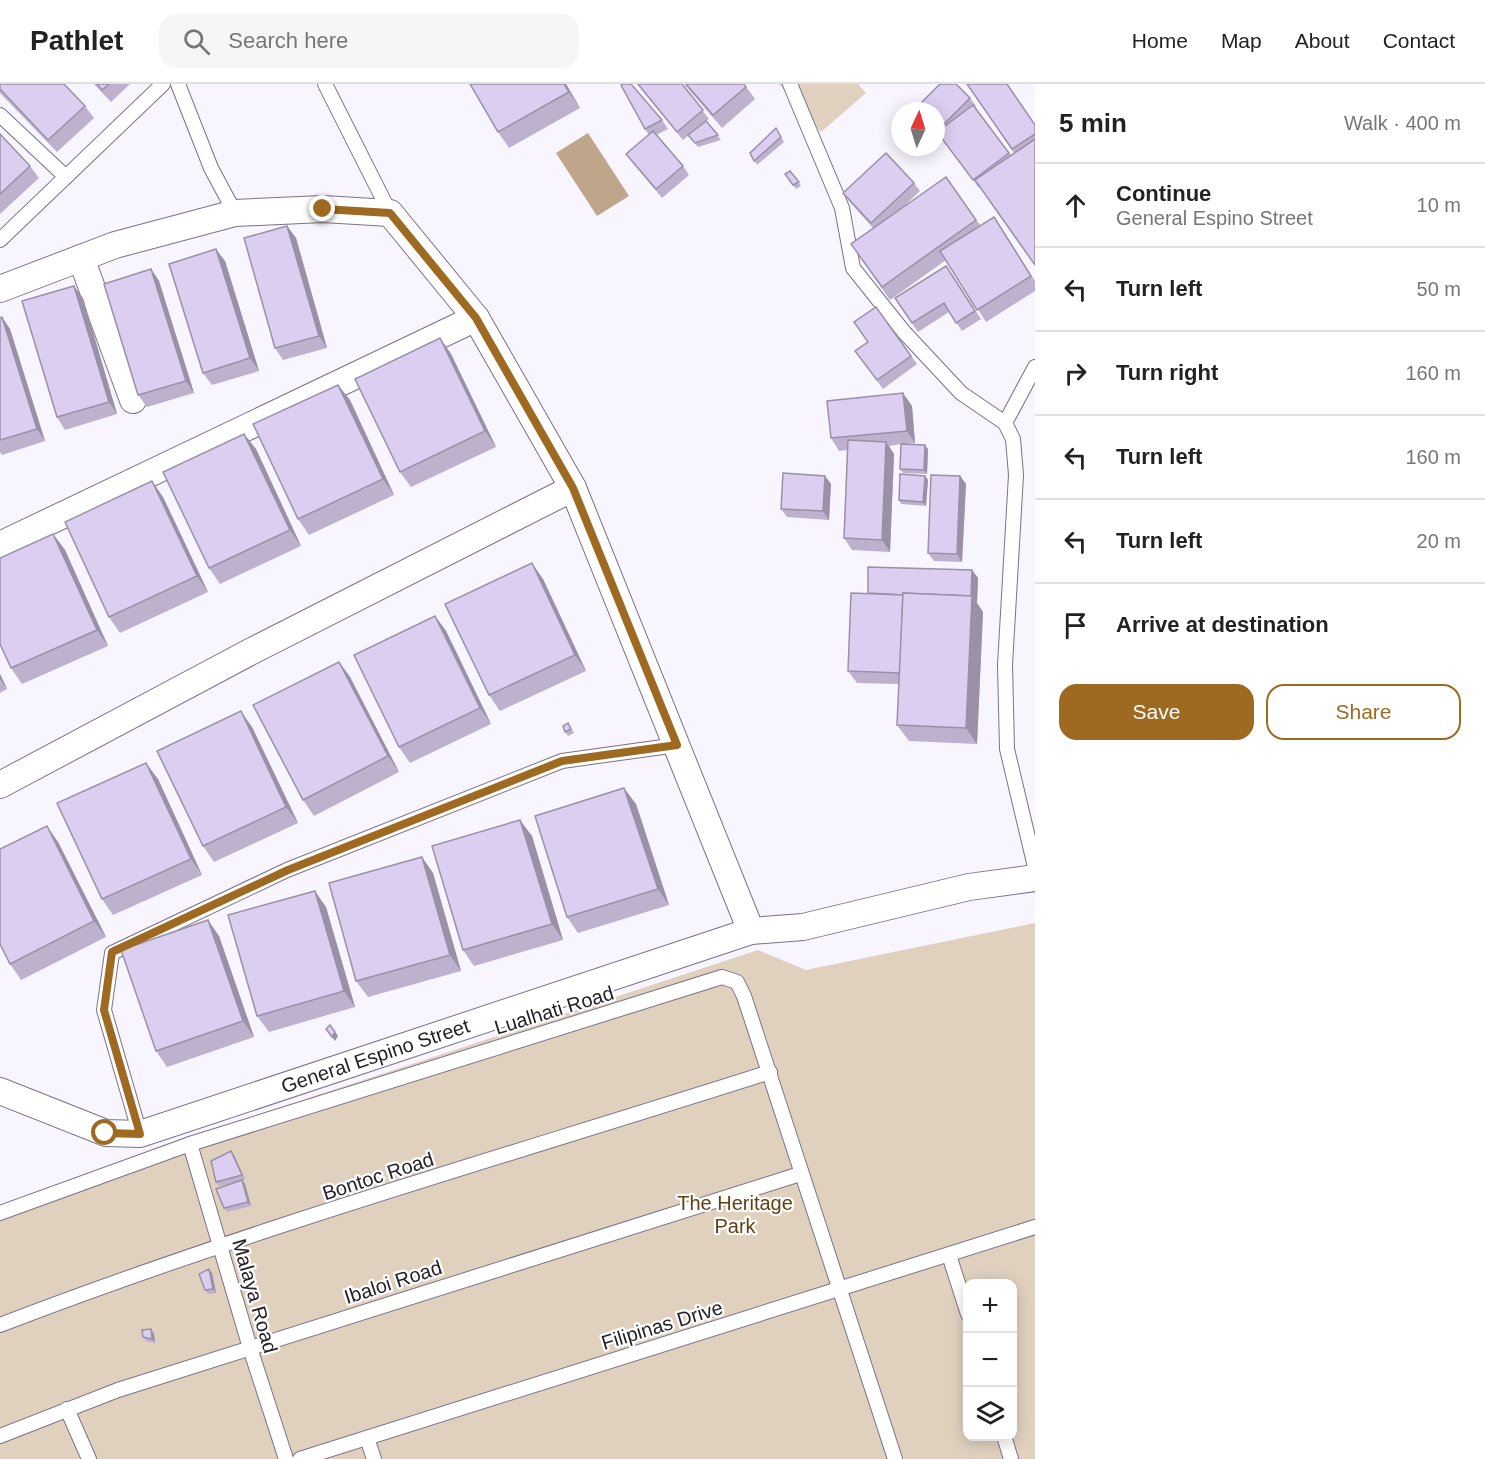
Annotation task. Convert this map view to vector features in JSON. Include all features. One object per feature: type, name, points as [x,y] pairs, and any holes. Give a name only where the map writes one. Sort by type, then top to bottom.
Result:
[{"type":"street","points":[[0,289],[116,245],[235,213],[323,209],[390,213],[476,318],[573,488],[751,931]]},
{"type":"street","points":[[81,258],[133,400]]},
{"type":"street","points":[[0,545],[476,318]]},
{"type":"street","points":[[0,785],[250,652],[573,488]]},
{"type":"street","name":"General Espino Street","points":[[0,1091],[105,1133],[140,1134],[751,931],[803,927],[969,886],[1035,878]]},
{"type":"lane","points":[[0,240],[163,84]]},
{"type":"lane","points":[[178,84],[211,168],[235,213]]},
{"type":"lane","points":[[325,84],[390,213]]},
{"type":"lane","points":[[790,84],[842,208],[853,268],[904,332],[961,393],[1005,423],[1013,439],[1016,475],[1005,665],[1007,749],[1035,867]]},
{"type":"lane","points":[[0,115],[66,177]]},
{"type":"lane","points":[[1005,423],[1035,367]]},
{"type":"lane","points":[[140,1134],[104,1010],[112,952],[288,870],[562,761],[677,745]]},
{"type":"lane","name":"Lualhati Road","points":[[190,1144],[722,978],[737,982],[770,1072],[800,1174],[895,1459]]},
{"type":"lane","name":"Bontoc Road","points":[[0,1325],[101,1286],[220,1246],[770,1072]]},
{"type":"lane","points":[[0,1213],[190,1144]]},
{"type":"lane","name":"Malaya Road","points":[[190,1144],[250,1348],[286,1459]]},
{"type":"lane","name":"Ibaloi Road","points":[[0,1436],[67,1409],[250,1348],[800,1174]]},
{"type":"lane","name":"Filipinas Drive","points":[[300,1459],[1035,1227]]},
{"type":"lane","points":[[949,1255],[963,1298]]},
{"type":"lane","points":[[67,1409],[89,1459]]},
{"type":"lane","points":[[367,1438],[374,1459]]},
{"type":"lane","points":[[1005,1441],[1011,1459]]},
{"type":"green space","points":[[779,84],[858,84],[866,93],[821,132]]},
{"type":"green space","name":"The Heritage Park","points":[[1035,923],[1035,1459],[0,1459],[0,1208],[166,1145],[758,950],[806,970]]},
{"type":"shaded area","points":[[588,133],[629,196],[597,216],[556,153]]},
{"type":"building","points":[[0,84],[64,84],[85,106],[48,140],[0,89]]},
{"type":"building","points":[[97,84],[109,84],[102,90]]},
{"type":"building","points":[[470,84],[564,84],[569,92],[498,132]]},
{"type":"building","points":[[631,84],[662,120],[645,129],[621,85]]},
{"type":"building","points":[[638,84],[682,84],[703,110],[677,132]]},
{"type":"building","points":[[686,84],[744,84],[746,87],[713,115]]},
{"type":"building","points":[[940,84],[956,84],[970,98],[945,123],[945,102],[922,102]]},
{"type":"building","points":[[967,84],[1007,84],[1035,125],[1035,134],[1012,149]]},
{"type":"building","points":[[973,105],[1009,153],[973,180],[945,143],[945,126]]},
{"type":"building","points":[[706,121],[718,135],[695,143],[688,135]]},
{"type":"building","points":[[776,128],[781,137],[754,161],[750,153]]},
{"type":"building","points":[[653,131],[683,166],[656,189],[626,154]]},
{"type":"building","points":[[0,134],[30,166],[0,194]]},
{"type":"building","points":[[1035,139],[1035,265],[975,180]]},
{"type":"building","points":[[886,153],[914,183],[871,223],[843,193]]},
{"type":"building","points":[[790,171],[799,182],[793,185],[785,174]]},
{"type":"building","points":[[946,177],[976,220],[882,287],[851,244]]},
{"type":"building","points":[[994,217],[1031,276],[977,310],[940,251]]},
{"type":"building","points":[[287,226],[319,336],[275,348],[244,238]]},
{"type":"building","points":[[216,249],[250,358],[203,373],[169,264]]},
{"type":"building","points":[[946,266],[975,311],[956,323],[944,303],[912,323],[895,298]]},
{"type":"building","points":[[151,269],[186,381],[138,395],[104,284]]},
{"type":"building","points":[[74,286],[109,402],[57,417],[22,301]]},
{"type":"building","points":[[876,307],[911,356],[877,380],[855,351],[868,342],[854,322]]},
{"type":"building","points":[[2,317],[37,429],[0,440],[0,318]]},
{"type":"building","points":[[440,338],[485,431],[400,472],[355,379]]},
{"type":"building","points":[[338,385],[383,479],[298,519],[253,424]]},
{"type":"building","points":[[903,393],[907,431],[831,438],[827,401]]},
{"type":"building","points":[[244,434],[290,530],[209,568],[163,472]]},
{"type":"building","points":[[848,440],[886,442],[882,540],[844,538]]},
{"type":"building","points":[[901,444],[925,445],[924,470],[900,469]]},
{"type":"building","points":[[783,473],[825,476],[823,511],[781,509]]},
{"type":"building","points":[[900,474],[925,476],[923,502],[899,500]]},
{"type":"building","points":[[931,475],[960,476],[957,554],[928,553]]},
{"type":"building","points":[[152,481],[197,576],[109,617],[65,522]]},
{"type":"building","points":[[53,534],[97,630],[11,668],[0,644],[0,558]]},
{"type":"building","points":[[532,563],[575,655],[489,695],[445,604]]},
{"type":"building","points":[[868,567],[972,570],[971,596],[868,593]]},
{"type":"building","points":[[851,593],[903,595],[900,673],[848,671]]},
{"type":"building","points":[[903,593],[972,596],[966,728],[897,725]]},
{"type":"building","points":[[435,616],[480,708],[399,747],[354,655]]},
{"type":"building","points":[[339,662],[388,756],[303,800],[253,705]]},
{"type":"building","points":[[241,711],[286,807],[203,846],[157,751]]},
{"type":"building","points":[[568,723],[571,729],[565,732],[563,726]]},
{"type":"building","points":[[146,763],[191,859],[102,899],[57,803]]},
{"type":"building","points":[[624,788],[658,889],[567,917],[535,816]]},
{"type":"building","points":[[520,820],[552,924],[463,950],[432,846]]},
{"type":"building","points":[[47,826],[94,921],[10,964],[0,944],[0,849]]},
{"type":"building","points":[[422,857],[450,955],[356,981],[329,883]]},
{"type":"building","points":[[315,891],[344,991],[257,1016],[228,915]]},
{"type":"building","points":[[208,920],[243,1021],[156,1051],[121,950]]},
{"type":"building","points":[[330,1025],[335,1032],[332,1037],[326,1029]]},
{"type":"building","points":[[231,1151],[242,1175],[216,1182],[211,1161]]},
{"type":"building","points":[[242,1180],[248,1202],[224,1208],[216,1189]]},
{"type":"building","points":[[209,1269],[213,1289],[205,1290],[199,1274]]},
{"type":"building","points":[[151,1329],[152,1339],[143,1337],[142,1330]]},
{"type":"route","points":[[105,1133],[140,1134],[104,1010],[112,952],[288,870],[562,761],[677,745],[573,488],[476,318],[436,273],[390,213],[323,209]]}]
